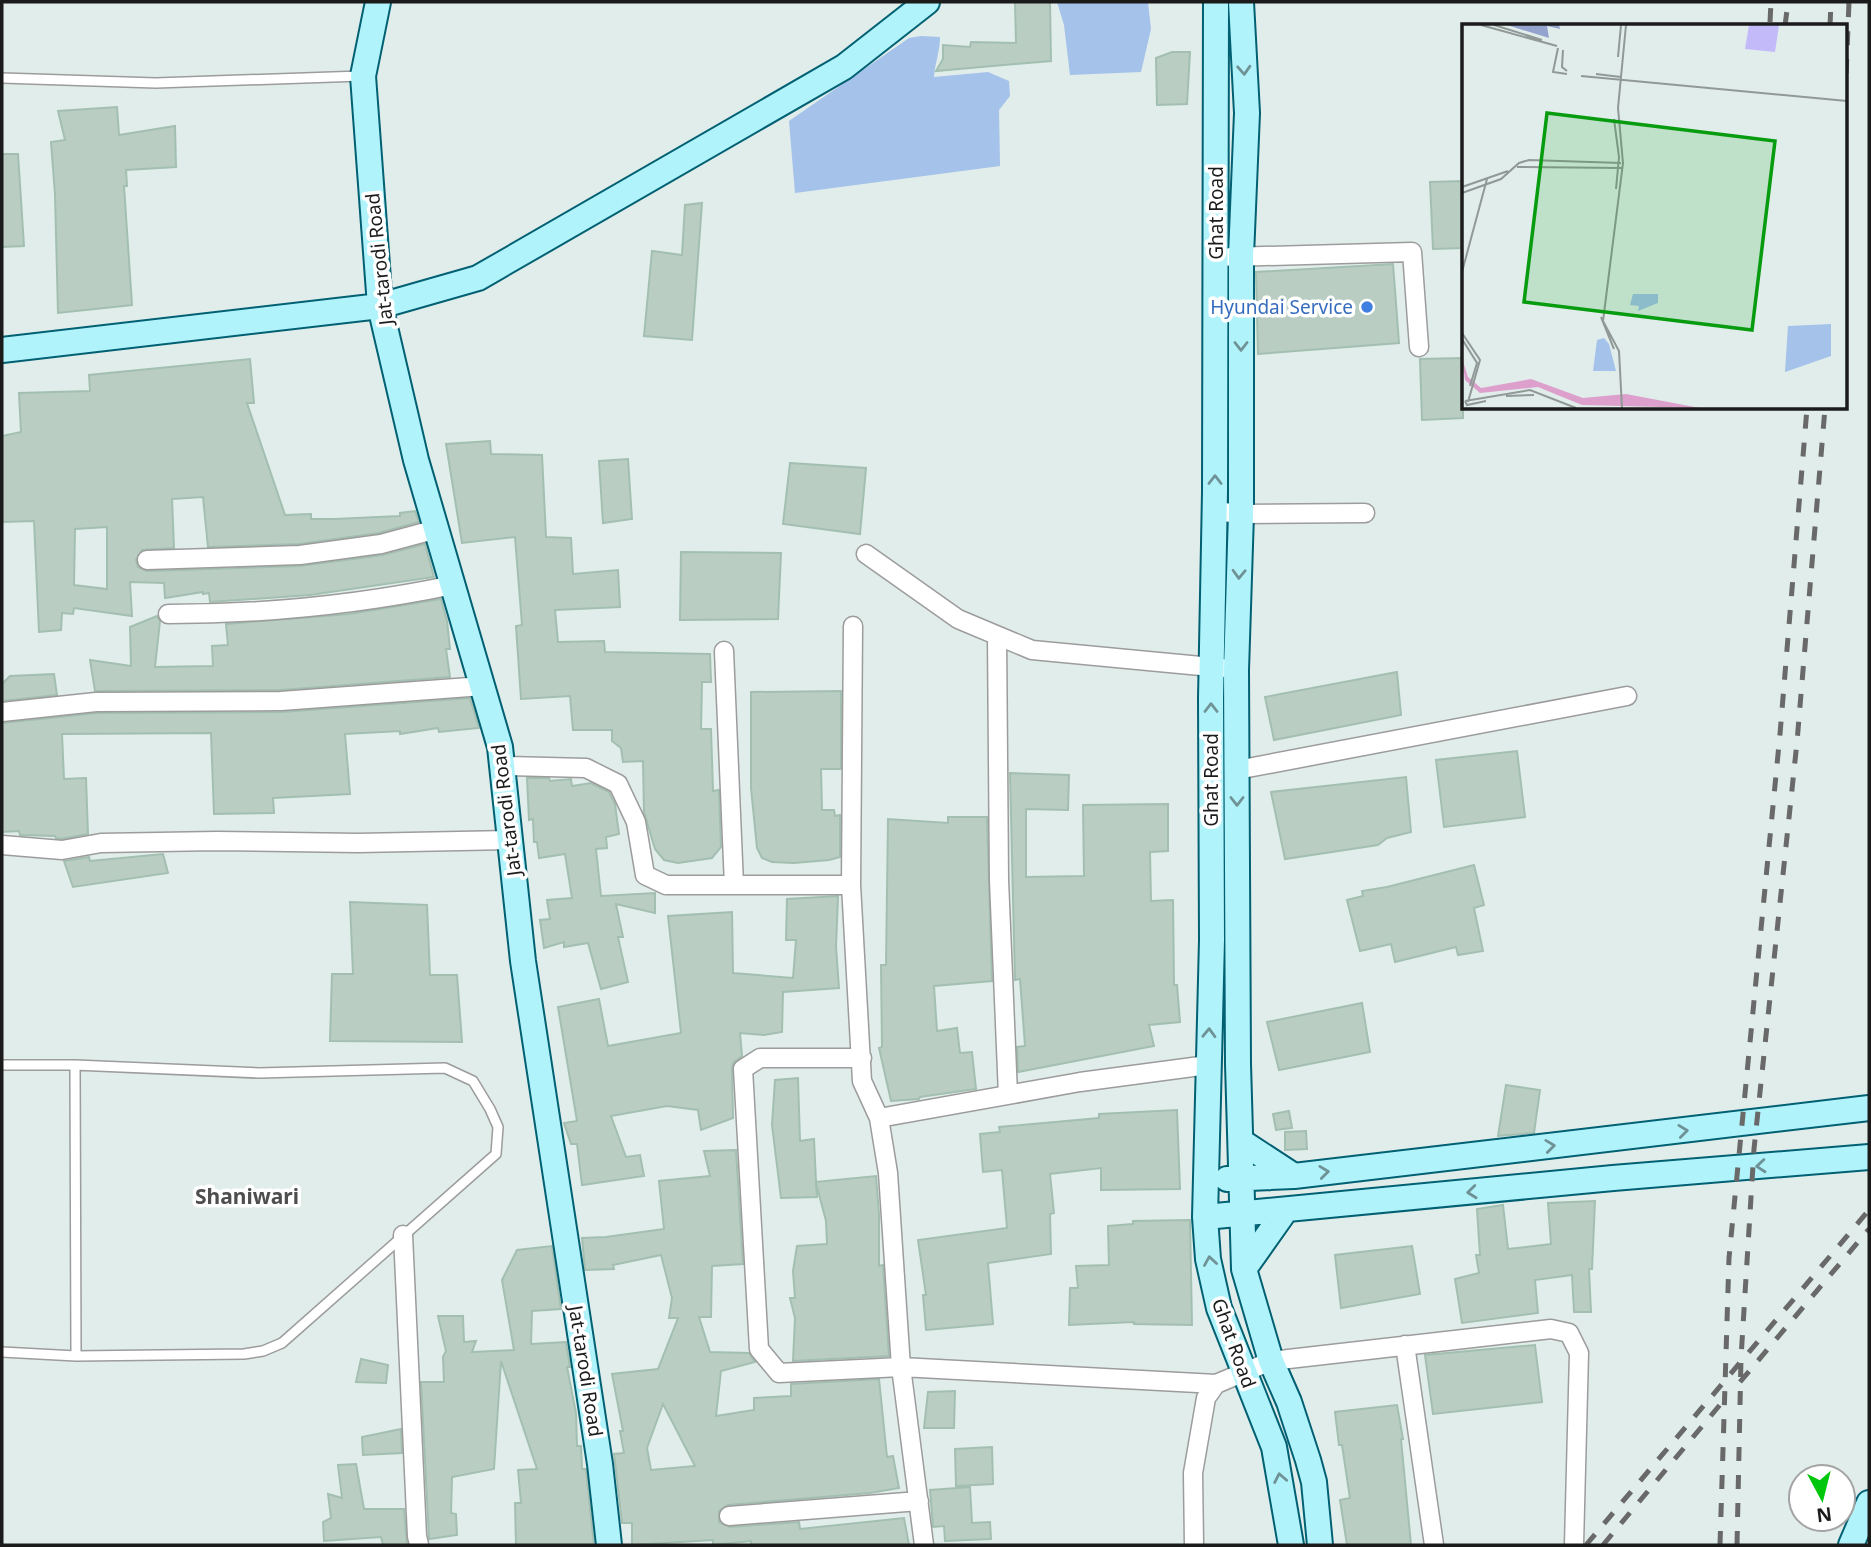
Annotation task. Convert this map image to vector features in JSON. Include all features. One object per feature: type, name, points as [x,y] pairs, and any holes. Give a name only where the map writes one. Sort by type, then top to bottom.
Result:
[{"type":"main road","name":"Jat-tarodi Road","points":[[378,2],[363,76],[380,306],[416,460],[500,747],[523,961],[600,1464],[608,1545]]},
{"type":"main road","points":[[2,351],[380,306],[478,278],[844,67],[927,2]]},
{"type":"main road","name":"Ghat Road","points":[[1216,2],[1212,940],[1205,1217],[1208,1259],[1219,1308],[1274,1447],[1292,1545]]},
{"type":"main road","name":"Ghat Road","points":[[1241,2],[1247,113],[1241,256],[1241,514],[1236,670],[1238,1064],[1244,1269],[1271,1361],[1289,1402],[1308,1460],[1314,1482],[1320,1545]]},
{"type":"main road","points":[[1208,1179],[1243,1180],[1294,1176],[1869,1108]]},
{"type":"main road","points":[[1242,1142],[1294,1176]]},
{"type":"main road","points":[[1205,1217],[1599,1179],[1869,1157]]},
{"type":"main road","points":[[1244,1269],[1285,1211]]},
{"type":"main road","points":[[1851,1545],[1869,1503]]},
{"type":"street","points":[[1216,258],[1412,252],[1419,347]]},
{"type":"street","points":[[1214,511],[1241,514],[1364,513]]},
{"type":"street","points":[[148,560],[300,555],[381,544],[437,529]]},
{"type":"street","points":[[866,554],[958,619],[1032,650],[1236,670]]},
{"type":"street","points":[[167,614],[221,614],[371,599],[453,585]]},
{"type":"street","points":[[853,626],[851,885],[862,1081],[879,1118],[888,1173],[901,1367],[924,1545]]},
{"type":"street","points":[[997,636],[999,880],[1008,1095]]},
{"type":"street","points":[[724,651],[734,885]]},
{"type":"street","points":[[2,712],[96,702],[281,701],[483,686]]},
{"type":"street","points":[[1237,771],[1627,696]]},
{"type":"street","points":[[503,766],[586,768],[618,784],[636,822],[645,875],[666,885],[851,885]]},
{"type":"street","points":[[2,845],[62,850],[101,843],[510,840]]},
{"type":"street","points":[[862,1058],[760,1058],[743,1069],[759,1349],[779,1373],[901,1367],[1216,1384],[1271,1361],[1551,1329],[1569,1333],[1579,1353],[1574,1545]]},
{"type":"street","points":[[879,1118],[1008,1095],[1208,1065]]},
{"type":"street","points":[[403,1235],[419,1545]]},
{"type":"street","points":[[1405,1345],[1434,1545]]},
{"type":"street","points":[[1194,1545],[1193,1473],[1206,1398],[1216,1384]]},
{"type":"street","points":[[729,1516],[919,1501]]},
{"type":"lane","points":[[2,78],[156,83],[363,76]]},
{"type":"lane","points":[[2,1065],[75,1065],[259,1073],[445,1068],[473,1081],[498,1127],[496,1154],[282,1343],[263,1352],[76,1356],[2,1352]]},
{"type":"lane","points":[[75,1065],[76,1356]]},
{"type":"shaded area","points":[[1057,2],[1148,2],[1151,29],[1141,72],[1070,75],[1064,25]]},
{"type":"shaded area","points":[[940,37],[934,77],[988,72],[1009,81],[1010,96],[999,110],[1000,166],[795,193],[789,121],[909,38]]},
{"type":"building","points":[[1015,2],[1050,2],[1051,61],[936,71],[943,59],[943,45],[970,47],[971,42],[1016,43]]},
{"type":"building","points":[[1172,52],[1190,52],[1187,104],[1157,105],[1156,58]]},
{"type":"building","points":[[117,107],[119,135],[175,126],[176,167],[126,170],[127,186],[124,186],[132,305],[58,313],[51,142],[65,140],[58,111]]},
{"type":"building","points":[[2,154],[18,154],[24,246],[2,247]]},
{"type":"building","points":[[1462,181],[1462,248],[1433,249],[1430,182]]},
{"type":"building","points":[[702,203],[692,340],[644,336],[652,251],[682,255],[685,205]]},
{"type":"building","points":[[1393,264],[1399,343],[1258,354],[1256,272]]},
{"type":"building","points":[[1462,358],[1463,418],[1422,420],[1420,359]]},
{"type":"building","points":[[250,359],[254,403],[247,403],[285,515],[311,514],[311,519],[334,519],[400,516],[400,513],[415,511],[419,522],[379,533],[299,544],[208,547],[203,497],[172,499],[174,548],[142,550],[136,560],[138,567],[147,571],[300,566],[383,555],[425,544],[434,577],[310,595],[210,602],[209,593],[165,598],[164,583],[130,582],[132,616],[74,608],[73,614],[62,613],[61,630],[39,632],[34,521],[2,522],[2,436],[21,432],[19,393],[90,391],[89,375]],"holes":[[[107,527],[107,589],[74,585],[75,529]]]},
{"type":"building","points":[[490,441],[491,454],[542,455],[546,537],[571,538],[573,574],[618,570],[620,607],[555,610],[558,642],[604,641],[605,652],[710,654],[711,682],[702,682],[701,729],[711,729],[713,791],[719,790],[721,847],[712,858],[678,863],[664,860],[655,849],[644,812],[643,761],[623,762],[621,748],[612,741],[612,730],[573,730],[570,696],[521,699],[516,626],[522,625],[515,537],[462,543],[446,444]]},
{"type":"building","points":[[628,459],[632,519],[603,523],[599,461]]},
{"type":"building","points":[[790,463],[866,468],[860,534],[783,524]]},
{"type":"building","points":[[681,552],[781,553],[778,619],[680,620]]},
{"type":"building","points":[[441,599],[447,621],[450,649],[446,649],[450,677],[281,690],[95,691],[90,660],[131,666],[130,627],[157,616],[160,621],[155,667],[213,666],[212,646],[228,645],[226,624],[349,614]]},
{"type":"building","points":[[1397,672],[1401,715],[1274,740],[1265,697]]},
{"type":"building","points":[[54,674],[57,695],[2,701],[2,684],[10,676]]},
{"type":"building","points":[[841,691],[841,769],[821,769],[822,810],[834,810],[835,816],[840,815],[840,857],[794,863],[772,862],[762,858],[757,848],[751,788],[751,692]]},
{"type":"building","points":[[470,698],[479,728],[439,732],[438,728],[400,734],[400,731],[345,734],[350,794],[273,798],[274,813],[214,814],[211,733],[62,734],[64,779],[86,778],[88,834],[61,839],[55,836],[20,835],[19,831],[2,832],[2,723],[97,713],[282,712]]},
{"type":"building","points":[[1517,751],[1525,817],[1444,827],[1436,760]]},
{"type":"building","points":[[1010,773],[1069,775],[1068,810],[1026,809],[1026,877],[1084,876],[1083,805],[1168,804],[1168,851],[1150,852],[1151,901],[1173,900],[1174,985],[1177,985],[1180,1022],[1149,1025],[1154,1046],[1018,1072],[1017,1047],[1025,1046],[1020,979],[1015,980]]},
{"type":"building","points":[[1406,777],[1411,832],[1387,838],[1378,845],[1285,859],[1271,792]]},
{"type":"building","points":[[527,778],[549,778],[550,781],[571,779],[572,786],[591,783],[609,792],[615,804],[619,834],[606,837],[607,848],[596,849],[601,896],[655,893],[655,913],[616,904],[623,937],[618,937],[628,982],[601,989],[588,943],[564,947],[564,942],[544,948],[540,920],[550,919],[547,900],[572,898],[565,854],[539,858],[537,842],[534,842],[533,819],[529,820]]},
{"type":"building","points":[[948,817],[987,817],[992,981],[934,986],[937,1031],[957,1028],[960,1053],[972,1052],[976,1089],[891,1101],[879,1048],[882,1047],[881,965],[886,965],[888,819],[948,823]]},
{"type":"building","points":[[163,854],[168,873],[73,887],[64,861],[89,857],[90,861]]},
{"type":"building","points":[[1474,865],[1484,905],[1474,908],[1483,951],[1458,955],[1456,947],[1395,962],[1391,944],[1360,951],[1347,900],[1363,896],[1362,891]]},
{"type":"building","points":[[838,896],[836,947],[839,988],[783,992],[782,1032],[764,1035],[740,1033],[742,1056],[733,1063],[732,1069],[733,1118],[701,1130],[698,1110],[667,1106],[611,1116],[626,1157],[640,1155],[644,1176],[582,1185],[577,1144],[571,1144],[564,1123],[577,1121],[558,1007],[599,999],[608,1046],[681,1033],[668,916],[732,912],[733,973],[793,978],[796,940],[786,940],[787,899]]},
{"type":"building","points":[[350,902],[427,905],[430,975],[457,975],[462,1042],[330,1041],[332,974],[353,974]]},
{"type":"building","points":[[1362,1003],[1370,1052],[1279,1070],[1267,1022]]},
{"type":"building","points":[[798,1078],[800,1141],[814,1139],[816,1182],[876,1176],[879,1266],[883,1265],[889,1356],[793,1361],[795,1318],[790,1298],[795,1298],[793,1271],[797,1246],[827,1244],[826,1221],[816,1183],[817,1197],[781,1198],[772,1125],[775,1080]]},
{"type":"building","points":[[1506,1085],[1540,1090],[1534,1133],[1498,1136]]},
{"type":"building","points":[[1177,1110],[1180,1189],[1101,1190],[1101,1168],[1050,1174],[1054,1213],[1050,1214],[1051,1254],[988,1263],[993,1324],[926,1330],[923,1295],[926,1295],[918,1240],[1007,1228],[1002,1170],[983,1172],[980,1134],[1000,1132],[999,1127],[1099,1118],[1099,1114]]},
{"type":"building","points":[[1289,1111],[1292,1128],[1276,1130],[1273,1114]]},
{"type":"building","points":[[1306,1131],[1307,1149],[1285,1150],[1285,1132]]},
{"type":"building","points":[[736,1150],[743,1264],[712,1266],[711,1317],[699,1317],[710,1352],[749,1353],[755,1362],[721,1371],[716,1416],[754,1410],[754,1398],[791,1396],[791,1384],[879,1379],[887,1457],[893,1456],[899,1488],[870,1493],[728,1505],[719,1511],[719,1522],[730,1527],[799,1522],[800,1529],[904,1518],[909,1545],[751,1545],[751,1541],[713,1545],[713,1540],[632,1545],[632,1523],[622,1523],[614,1454],[624,1453],[620,1431],[623,1431],[612,1374],[658,1369],[678,1318],[669,1318],[672,1298],[661,1255],[613,1265],[614,1269],[585,1270],[582,1238],[664,1229],[659,1181],[710,1176],[704,1151]],"holes":[[[663,1404],[695,1466],[651,1470],[647,1448]]]},
{"type":"building","points":[[1595,1201],[1592,1269],[1589,1269],[1591,1312],[1574,1312],[1572,1275],[1535,1280],[1538,1313],[1462,1323],[1455,1279],[1479,1273],[1476,1255],[1480,1255],[1477,1209],[1503,1205],[1508,1249],[1551,1244],[1548,1203]]},
{"type":"building","points":[[1190,1220],[1192,1325],[1134,1322],[1069,1325],[1070,1288],[1078,1288],[1076,1266],[1109,1265],[1108,1226],[1133,1224],[1133,1221]]},
{"type":"building","points":[[552,1246],[561,1309],[532,1311],[531,1344],[566,1342],[570,1367],[567,1367],[576,1413],[577,1446],[581,1446],[582,1469],[586,1469],[594,1545],[516,1545],[515,1503],[521,1503],[518,1470],[537,1469],[501,1361],[494,1469],[452,1477],[451,1513],[456,1514],[457,1535],[429,1539],[421,1382],[444,1382],[443,1357],[446,1351],[438,1316],[463,1316],[464,1342],[476,1341],[472,1352],[514,1350],[502,1280],[517,1250]]},
{"type":"building","points":[[1412,1246],[1420,1294],[1341,1308],[1335,1255]]},
{"type":"building","points":[[1535,1345],[1542,1402],[1433,1414],[1425,1355]]},
{"type":"building","points":[[361,1359],[388,1365],[386,1383],[356,1382]]},
{"type":"building","points":[[955,1391],[954,1428],[924,1428],[928,1392]]},
{"type":"building","points":[[1397,1405],[1403,1439],[1411,1545],[1347,1545],[1340,1500],[1350,1498],[1335,1412]]},
{"type":"building","points":[[401,1429],[402,1453],[363,1455],[362,1437]]},
{"type":"building","points":[[992,1447],[993,1484],[956,1486],[955,1449]]},
{"type":"building","points":[[356,1464],[364,1509],[404,1509],[407,1545],[383,1545],[381,1537],[324,1541],[323,1522],[331,1518],[328,1494],[342,1498],[338,1465]]},
{"type":"building","points":[[970,1487],[972,1523],[990,1522],[991,1539],[945,1541],[944,1526],[933,1527],[930,1490]]},
{"type":"railway","points":[[1770,22],[1771,2]]},
{"type":"railway","points":[[1785,24],[1788,2]]},
{"type":"railway","points":[[1830,24],[1831,2]]},
{"type":"railway","points":[[1846,76],[1849,2]]},
{"type":"railway","points":[[1720,1545],[1729,1258],[1780,734],[1807,410]]},
{"type":"railway","points":[[1737,1545],[1741,1358],[1754,1149],[1797,742],[1825,410]]},
{"type":"railway","points":[[1586,1545],[1869,1210]]},
{"type":"railway","points":[[1740,1382],[1869,1229]]},
{"type":"railway","points":[[1603,1545],[1724,1400]]},
{"type":"place","name":"Hyundai Service","points":[[1367,307]]},
{"type":"district","name":"Shaniwari","points":[[247,1197]]}]
